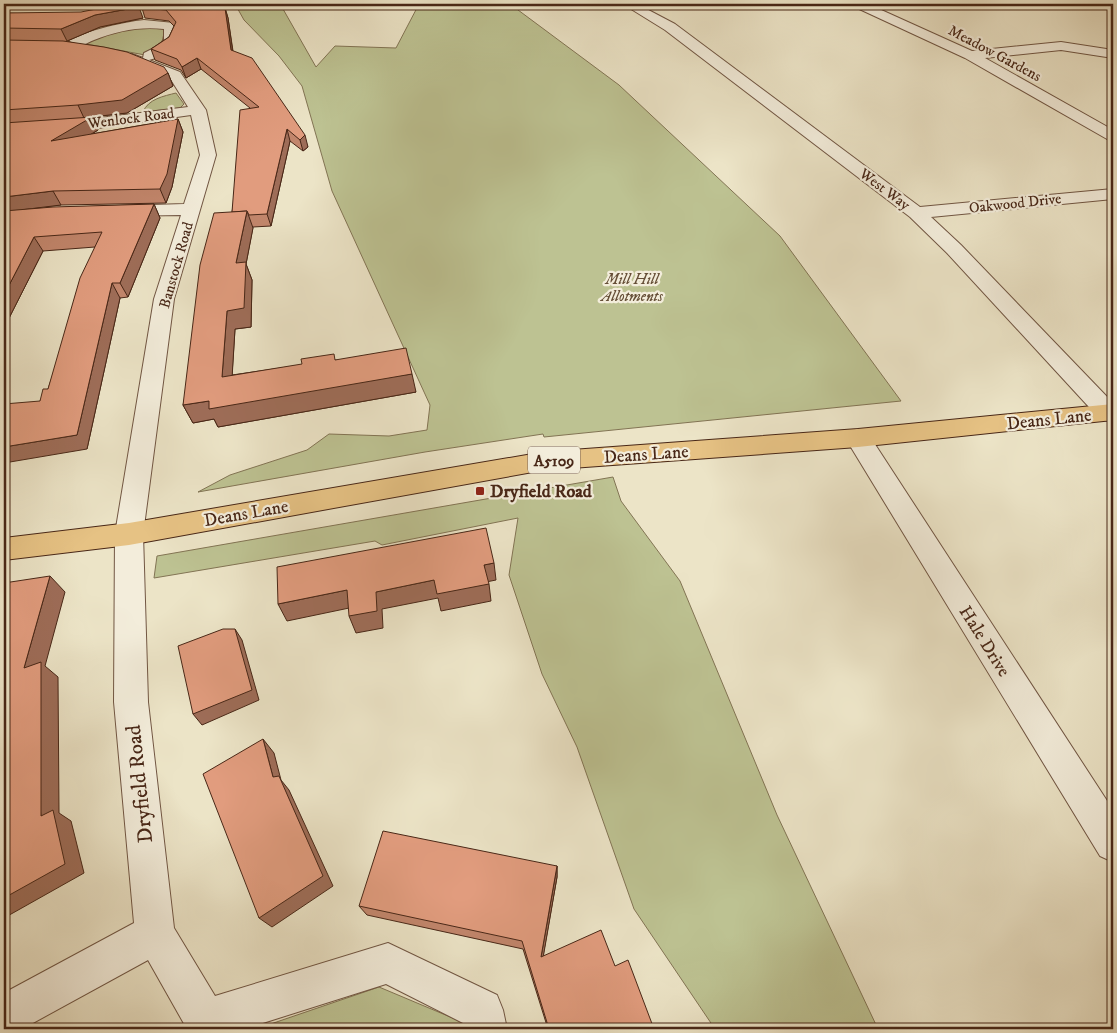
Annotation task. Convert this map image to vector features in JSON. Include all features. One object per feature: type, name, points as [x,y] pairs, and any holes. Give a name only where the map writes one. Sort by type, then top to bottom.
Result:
[{"type":"main road","name":"Deans Lane","points":[[4,549],[129,534],[544,461],[858,438],[1111,412]]},
{"type":"street","name":"West Way","points":[[629,4],[670,27],[916,213],[954,249],[1111,412]]},
{"type":"street","name":"Meadow Gardens","points":[[859,4],[970,55],[1113,136]]},
{"type":"street","name":"Banstock Road","points":[[129,534],[164,299],[208,155],[198,110],[175,75],[138,60],[106,52],[60,47],[102,33],[148,24],[169,26],[172,33],[170,42],[157,52],[138,60]]},
{"type":"street","points":[[970,55],[1061,46],[1113,54]]},
{"type":"street","name":"Wenlock Road","points":[[4,130],[84,125],[198,110]]},
{"type":"street","name":"Oakwood Drive","points":[[916,213],[1113,194]]},
{"type":"street","points":[[99,212],[192,209]]},
{"type":"street","name":"Hale Drive","points":[[858,438],[1110,835]]},
{"type":"street","name":"Dryfield Road","points":[[129,534],[131,702],[155,934],[209,1025],[388,963],[482,1010],[486,1029]]},
{"type":"street","points":[[4,1016],[155,934]]},
{"type":"green space","name":"Mill Hill Allotments","points":[[235,4],[283,4],[283,9],[316,67],[335,46],[396,48],[419,4],[510,4],[619,85],[780,236],[901,401],[544,437],[543,434],[425,452],[198,492],[230,475],[307,450],[329,434],[389,436],[427,430],[430,405],[332,191],[302,86],[279,56],[244,20]]},
{"type":"green space","points":[[140,26],[165,29],[161,46],[145,55],[81,43],[89,38]]},
{"type":"green space","points":[[176,93],[184,104],[180,108],[143,112],[152,101]]},
{"type":"green space","points":[[613,477],[621,501],[680,581],[777,815],[878,1029],[715,1029],[634,909],[577,747],[542,674],[509,575],[518,518],[382,545],[375,541],[154,578],[157,556]]},
{"type":"green space","points":[[379,987],[467,1024],[468,1029],[256,1029]]},
{"type":"building","points":[[122,4],[135,4],[139,7],[95,15],[61,29],[4,28],[4,13],[81,12]]},
{"type":"building","points":[[150,4],[193,4],[225,8],[231,50],[252,58],[305,135],[300,140],[287,129],[267,214],[249,215],[247,211],[232,212],[240,110],[259,107],[197,58],[182,67],[177,59],[151,49],[169,37],[176,22],[166,10],[142,8]]},
{"type":"building","points":[[4,40],[63,41],[104,47],[127,52],[164,67],[168,73],[122,100],[4,110]]},
{"type":"building","points":[[92,117],[51,141],[178,119],[167,174],[160,189],[53,191],[4,197],[4,123]]},
{"type":"building","points":[[154,204],[120,283],[112,283],[77,435],[4,447],[4,404],[40,401],[43,389],[48,389],[80,278],[102,232],[34,237],[4,295],[4,211],[53,207]]},
{"type":"building","points":[[247,211],[236,263],[246,262],[244,308],[227,311],[222,377],[302,364],[301,359],[334,354],[335,360],[406,348],[412,374],[209,409],[209,401],[183,405],[200,265],[214,213]]},
{"type":"building","points":[[486,528],[494,563],[484,565],[489,584],[437,594],[434,580],[376,592],[377,611],[349,616],[347,590],[278,604],[277,567]]},
{"type":"building","points":[[50,576],[24,668],[41,662],[41,816],[53,810],[65,864],[4,898],[4,583]]},
{"type":"building","points":[[223,629],[235,629],[252,690],[193,714],[178,646]]},
{"type":"building","points":[[263,739],[273,777],[279,776],[323,876],[259,918],[203,774]]},
{"type":"building","points":[[383,831],[557,866],[541,957],[601,930],[615,966],[628,960],[654,1029],[549,1029],[522,941],[359,906]]},
{"type":"place","name":"Dryfield Road","points":[[480,491]]}]
